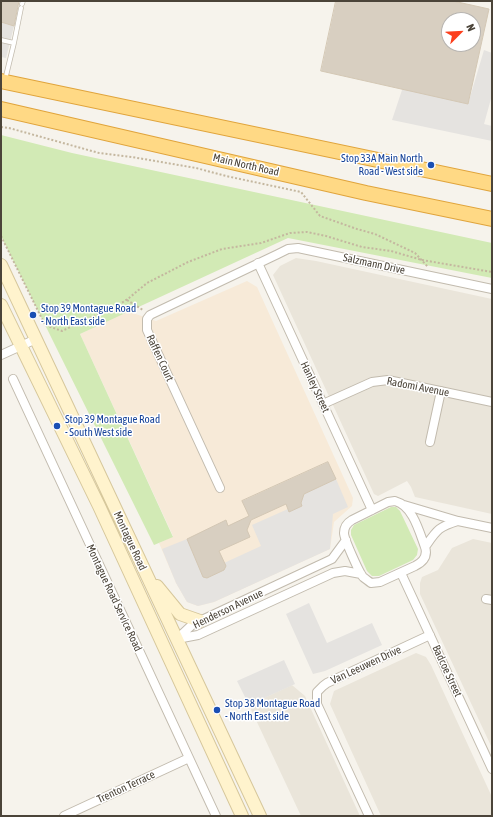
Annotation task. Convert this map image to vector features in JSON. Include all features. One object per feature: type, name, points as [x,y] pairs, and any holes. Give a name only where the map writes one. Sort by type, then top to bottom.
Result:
[{"type":"highway","points":[[3,82],[492,184]]},
{"type":"highway","name":"Main North Road","points":[[1,109],[366,193],[492,219]]},
{"type":"main road","name":"Montague Road","points":[[1,265],[260,816]]},
{"type":"main road","name":"Montague Road","points":[[1,305],[99,506],[242,816]]},
{"type":"main road","points":[[146,573],[180,614],[200,621]]},
{"type":"main road","points":[[163,646],[177,639]]},
{"type":"street","name":"Salzmann Drive","points":[[258,263],[288,249],[298,248],[492,289]]},
{"type":"street","name":"Hanley Street","points":[[258,263],[372,510]]},
{"type":"street","name":"Raffen Court","points":[[220,488],[147,330],[147,319],[155,311],[258,263]]},
{"type":"street","points":[[1,355],[36,339]]},
{"type":"street","name":"Montague Road Service Road","points":[[12,380],[216,816]]},
{"type":"street","name":"Radomi Avenue","points":[[323,404],[372,382],[380,380],[388,380],[492,402]]},
{"type":"street","points":[[430,442],[442,392]]},
{"type":"street","points":[[404,505],[412,516],[427,552],[420,564],[376,583],[367,580],[362,574],[346,540],[344,531],[347,524],[388,502],[395,501],[458,521],[492,528]]},
{"type":"street","points":[[425,547],[438,529],[458,521]]},
{"type":"street","name":"Henderson Avenue","points":[[177,639],[193,624],[332,559],[339,552],[346,540]]},
{"type":"street","name":"Henderson Avenue","points":[[177,639],[198,635],[333,573],[345,571],[362,574]]},
{"type":"street","name":"Badcoe Street","points":[[401,572],[492,769]]},
{"type":"street","name":"Van Leeuwen Drive","points":[[369,816],[317,704],[317,692],[327,683],[430,635]]},
{"type":"street","name":"Trenton Terrace","points":[[64,816],[189,758]]},
{"type":"lane","points":[[3,82],[14,43],[22,5]]},
{"type":"lane","points":[[1,40],[14,43]]},
{"type":"path","points":[[1,127],[99,153],[196,168],[226,176],[308,193]]},
{"type":"path","points":[[301,192],[320,216],[376,234],[416,253],[437,277]]},
{"type":"path","points":[[127,300],[146,312]]},
{"type":"shaded area","points":[[1,22],[14,26],[6,58],[1,57]]},
{"type":"shaded area","points":[[484,50],[492,53],[492,95],[484,124],[492,126],[492,141],[392,120],[403,87],[468,104]]},
{"type":"shaded area","points":[[296,258],[492,299],[492,514],[415,497],[407,481],[378,496],[374,494],[273,275],[280,266]]},
{"type":"shaded area","points":[[247,281],[257,287],[353,498],[352,506],[334,522],[330,549],[214,602],[198,606],[187,602],[176,583],[159,543],[173,536],[80,334],[117,316],[130,312],[156,321]]},
{"type":"shaded area","points":[[336,479],[348,507],[333,514],[330,549],[214,602],[198,606],[187,602],[176,583],[162,549],[187,539],[203,577],[207,578],[224,570],[226,566],[224,563],[261,546],[252,525],[288,509],[289,512],[302,506],[301,503],[304,494]]},
{"type":"shaded area","points":[[473,539],[492,543],[492,748],[420,594],[420,583],[422,577],[438,570],[452,548]]},
{"type":"shaded area","points":[[309,603],[327,643],[372,623],[382,645],[325,671],[313,674],[286,614]]},
{"type":"shaded area","points":[[416,653],[426,657],[431,665],[492,797],[492,816],[381,816],[330,704],[334,691]]},
{"type":"shaded area","points":[[284,660],[295,684],[249,705],[237,681]]},
{"type":"shaded area","points":[[292,685],[305,696],[360,816],[301,816],[249,705]]},
{"type":"green space","points":[[1,135],[72,153],[492,243],[492,278],[288,238],[80,334],[173,537],[154,545],[1,236]]},
{"type":"green space","points":[[391,507],[396,507],[400,511],[418,549],[417,555],[413,560],[379,576],[372,576],[367,571],[351,535],[351,530],[354,525]]},
{"type":"building","points":[[1,1],[19,1],[14,26],[1,22]]},
{"type":"building","points":[[336,1],[453,1],[489,9],[481,45],[481,12],[441,12],[441,52],[479,52],[468,104],[321,71]]},
{"type":"building","points":[[328,462],[336,479],[304,494],[301,503],[302,506],[289,512],[286,504],[251,520],[247,530],[250,537],[219,551],[226,566],[224,570],[207,578],[203,577],[187,539],[226,520],[228,526],[249,516],[242,501]]},
{"type":"place","name":"Stop 33A Main North Road - West side","points":[[431,165]]},
{"type":"place","name":"Stop 39 Montague Road - North East side","points":[[33,315]]},
{"type":"place","name":"Stop 39 Montague Road - South West side","points":[[57,426]]},
{"type":"place","name":"Stop 38 Montague Road - North East side","points":[[217,710]]}]
